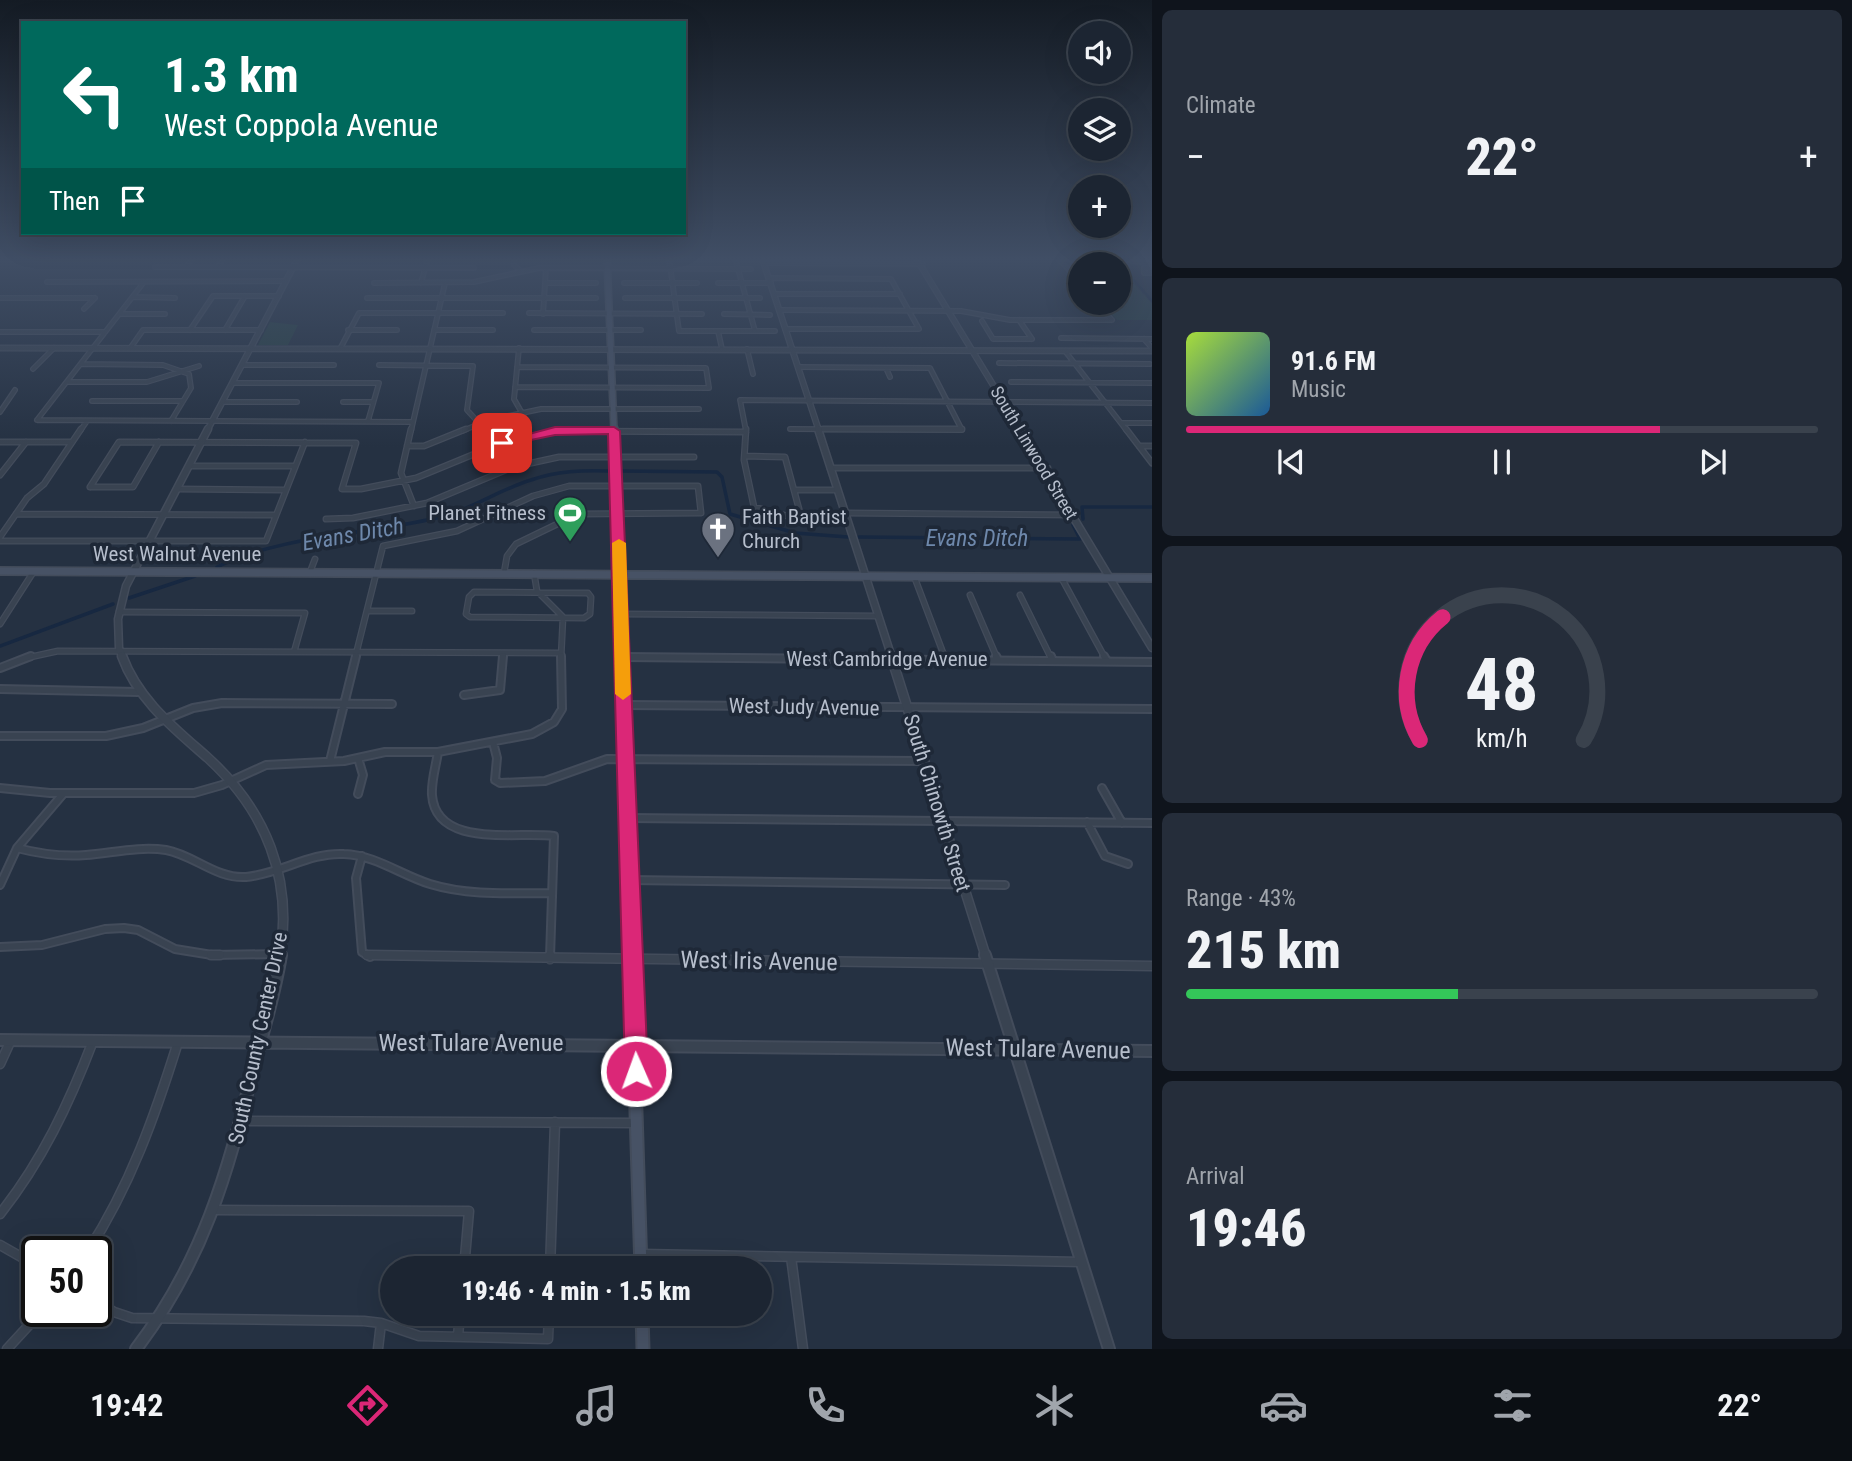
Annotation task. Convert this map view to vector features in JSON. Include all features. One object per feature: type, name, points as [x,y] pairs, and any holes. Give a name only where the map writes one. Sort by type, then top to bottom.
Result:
[{"type":"main road","points":[[609,321],[638,1123],[640,1254]]},
{"type":"main road","name":"West Walnut Avenue","points":[[0,571],[1152,578]]},
{"type":"main road","points":[[642,1326],[643,1349]]},
{"type":"street","points":[[114,321],[37,421],[413,422]]},
{"type":"street","points":[[190,330],[196,321]]},
{"type":"street","points":[[225,330],[230,321]]},
{"type":"street","name":"South County Center Drive","points":[[136,1349],[184,1278],[215,1210],[281,954],[283,918],[278,869],[256,816],[232,780],[138,692],[120,651],[117,637],[119,612],[121,598],[133,572],[266,321]]},
{"type":"street","points":[[341,347],[354,321]]},
{"type":"street","points":[[414,506],[401,473],[436,321]]},
{"type":"street","points":[[678,321],[679,331],[775,331]]},
{"type":"street","points":[[753,321],[755,331]]},
{"type":"street","name":"South Chinowth Street","points":[[782,321],[866,576],[1109,1349]]},
{"type":"street","points":[[785,329],[919,329],[915,321]]},
{"type":"street","name":"South Linwood Street","points":[[956,321],[1152,648]]},
{"type":"street","points":[[982,321],[993,338],[1032,339],[1020,321]]},
{"type":"street","points":[[131,347],[143,330],[261,330]]},
{"type":"street","points":[[348,330],[397,330]]},
{"type":"street","points":[[434,330],[493,330]]},
{"type":"street","points":[[534,330],[641,330]]},
{"type":"street","points":[[718,331],[722,349]]},
{"type":"street","points":[[0,332],[105,332]]},
{"type":"street","points":[[1061,338],[1152,339]]},
{"type":"street","points":[[1144,339],[1152,350]]},
{"type":"street","points":[[0,348],[1152,350]]},
{"type":"street","points":[[33,369],[54,348]]},
{"type":"street","points":[[519,348],[514,402],[522,412]]},
{"type":"street","points":[[747,349],[753,374]]},
{"type":"street","points":[[1067,351],[1152,463]]},
{"type":"street","points":[[999,363],[1150,364]]},
{"type":"street","points":[[81,364],[163,365],[186,371],[192,382],[171,421]]},
{"type":"street","points":[[243,365],[334,365]]},
{"type":"street","points":[[379,365],[473,366],[467,410],[479,424]]},
{"type":"street","points":[[67,382],[147,382],[199,366]]},
{"type":"street","points":[[515,387],[709,388],[706,368],[517,367]]},
{"type":"street","points":[[790,429],[962,430],[930,368],[798,367]]},
{"type":"street","points":[[843,368],[846,377]]},
{"type":"street","points":[[886,368],[890,377]]},
{"type":"street","points":[[1012,382],[1152,383]]},
{"type":"street","points":[[233,383],[379,383],[368,421]]},
{"type":"street","points":[[0,412],[15,390]]},
{"type":"street","points":[[745,456],[785,457],[802,520],[754,507],[745,456],[746,432],[740,400],[1152,402]]},
{"type":"street","points":[[92,401],[183,401]]},
{"type":"street","points":[[224,402],[297,402]]},
{"type":"street","points":[[343,402],[373,402]]},
{"type":"street","points":[[407,446],[424,446],[479,424],[522,412],[547,409],[699,409]]},
{"type":"street","points":[[0,539],[27,498],[44,484],[87,421]]},
{"type":"street","points":[[1122,423],[1152,424]]},
{"type":"street","points":[[90,487],[119,442],[356,443],[342,489],[361,489],[421,476],[506,441],[555,431],[746,432]]},
{"type":"street","points":[[0,442],[72,442]]},
{"type":"street","points":[[0,475],[26,442]]},
{"type":"street","points":[[90,487],[133,487],[159,442]]},
{"type":"street","points":[[0,539],[266,541],[305,442]]},
{"type":"street","points":[[1139,446],[1152,446]]},
{"type":"street","points":[[326,519],[353,518],[414,506],[442,498],[523,464],[565,456],[694,457]]},
{"type":"street","points":[[0,464],[9,464]]},
{"type":"street","points":[[190,466],[295,466]]},
{"type":"street","points":[[830,468],[1046,469]]},
{"type":"street","points":[[330,761],[383,546],[457,531],[543,492],[569,486],[698,486],[701,513],[578,514],[522,540],[507,556],[504,573]]},
{"type":"street","points":[[177,489],[286,490]]},
{"type":"street","points":[[794,489],[838,490]]},
{"type":"street","points":[[845,513],[1074,515]]},
{"type":"street","points":[[16,514],[276,515]]},
{"type":"street","points":[[457,531],[462,538]]},
{"type":"street","points":[[310,572],[315,559]]},
{"type":"street","points":[[0,624],[34,571]]},
{"type":"street","points":[[0,788],[63,793],[194,793],[266,765],[358,758],[385,752],[438,752],[542,730],[554,722],[562,709],[563,617],[537,591],[534,573]]},
{"type":"street","points":[[914,576],[946,660]]},
{"type":"street","points":[[1061,577],[1107,662]]},
{"type":"street","name":"South Linwood Street","points":[[1112,578],[1152,639]]},
{"type":"street","points":[[537,591],[588,593],[591,597],[589,617],[474,617],[466,614],[469,597],[474,592],[537,591]]},
{"type":"street","points":[[970,595],[998,660]]},
{"type":"street","points":[[1020,595],[1053,661]]},
{"type":"street","points":[[367,611],[412,611]]},
{"type":"street","points":[[119,612],[305,613],[293,652]]},
{"type":"street","points":[[621,614],[878,616]]},
{"type":"street","points":[[0,668],[45,653],[561,653]]},
{"type":"street","points":[[464,695],[500,690],[503,654]]},
{"type":"street","name":"West Cambridge Avenue","points":[[622,657],[1152,662]]},
{"type":"street","points":[[0,689],[138,692]]},
{"type":"street","points":[[0,736],[106,736],[143,728],[193,708],[222,703],[392,704]]},
{"type":"street","name":"West Judy Avenue","points":[[623,705],[1152,709]]},
{"type":"street","points":[[493,741],[497,758],[496,782],[535,783],[599,761],[625,759],[924,761]]},
{"type":"street","points":[[438,752],[432,794],[433,804],[444,821],[470,833],[554,836],[550,959]]},
{"type":"street","points":[[358,758],[363,775],[358,794]]},
{"type":"street","points":[[1102,788],[1122,823]]},
{"type":"street","points":[[0,886],[17,848],[63,793]]},
{"type":"street","points":[[627,818],[1152,823]]},
{"type":"street","points":[[1087,822],[1105,856],[1128,864]]},
{"type":"street","points":[[17,848],[57,856],[128,849],[163,850],[194,859],[230,876],[253,876],[326,854],[362,856],[414,878],[449,888],[482,893],[552,893]]},
{"type":"street","name":"West Iris Avenue","points":[[362,856],[356,878],[362,952],[365,956],[1152,966]]},
{"type":"street","points":[[629,880],[1005,885]]},
{"type":"street","points":[[0,947],[42,945],[105,929],[124,928],[138,930],[175,949],[212,955],[281,954]]},
{"type":"street","points":[[0,1064],[5,1040]]},
{"type":"street","name":"West Tulare Avenue","points":[[5,1040],[1152,1051]]},
{"type":"street","points":[[0,1214],[50,1144],[66,1113],[93,1041]]},
{"type":"street","points":[[97,1236],[130,1181],[145,1144],[178,1042]]},
{"type":"street","points":[[240,1121],[638,1123]]},
{"type":"street","points":[[550,1256],[555,1122]]},
{"type":"street","points":[[215,1210],[469,1211],[465,1256]]},
{"type":"street","points":[[0,1245],[21,1257]]},
{"type":"street","points":[[640,1254],[1082,1262]]},
{"type":"street","points":[[791,1257],[803,1349]]},
{"type":"street","points":[[112,1311],[132,1318],[157,1320],[380,1323]]},
{"type":"street","points":[[378,1349],[381,1326]]},
{"type":"street","points":[[390,1326],[419,1336],[548,1339],[549,1326]]},
{"type":"street","points":[[457,1336],[458,1326]]},
{"type":"street","points":[[7,1349],[27,1327]]},
{"type":"green space","points":[[270,322],[298,325],[288,345],[258,345]]},
{"type":"waterway","name":"Evans Ditch","points":[[217,567],[269,548],[448,515],[541,477],[570,472],[610,471]]},
{"type":"waterway","name":"Evans Ditch","points":[[622,471],[717,472],[722,477],[730,514],[795,533],[848,537]]},
{"type":"waterway","name":"Evans Ditch","points":[[1083,519],[1082,507],[1152,507]]},
{"type":"waterway","name":"Evans Ditch","points":[[859,537],[1080,539],[1073,525]]},
{"type":"waterway","name":"Evans Ditch","points":[[129,598],[195,576]]},
{"type":"waterway","name":"Evans Ditch","points":[[0,646],[113,604]]},
{"type":"slow traffic","points":[[619,543],[623,694]]},
{"type":"place","name":"Planet Fitness","points":[[570,543]]},
{"type":"place","name":"Faith Baptist Church","points":[[718,559]]},
{"type":"route","points":[[502,443],[555,431],[614,431],[636,1071]]}]
